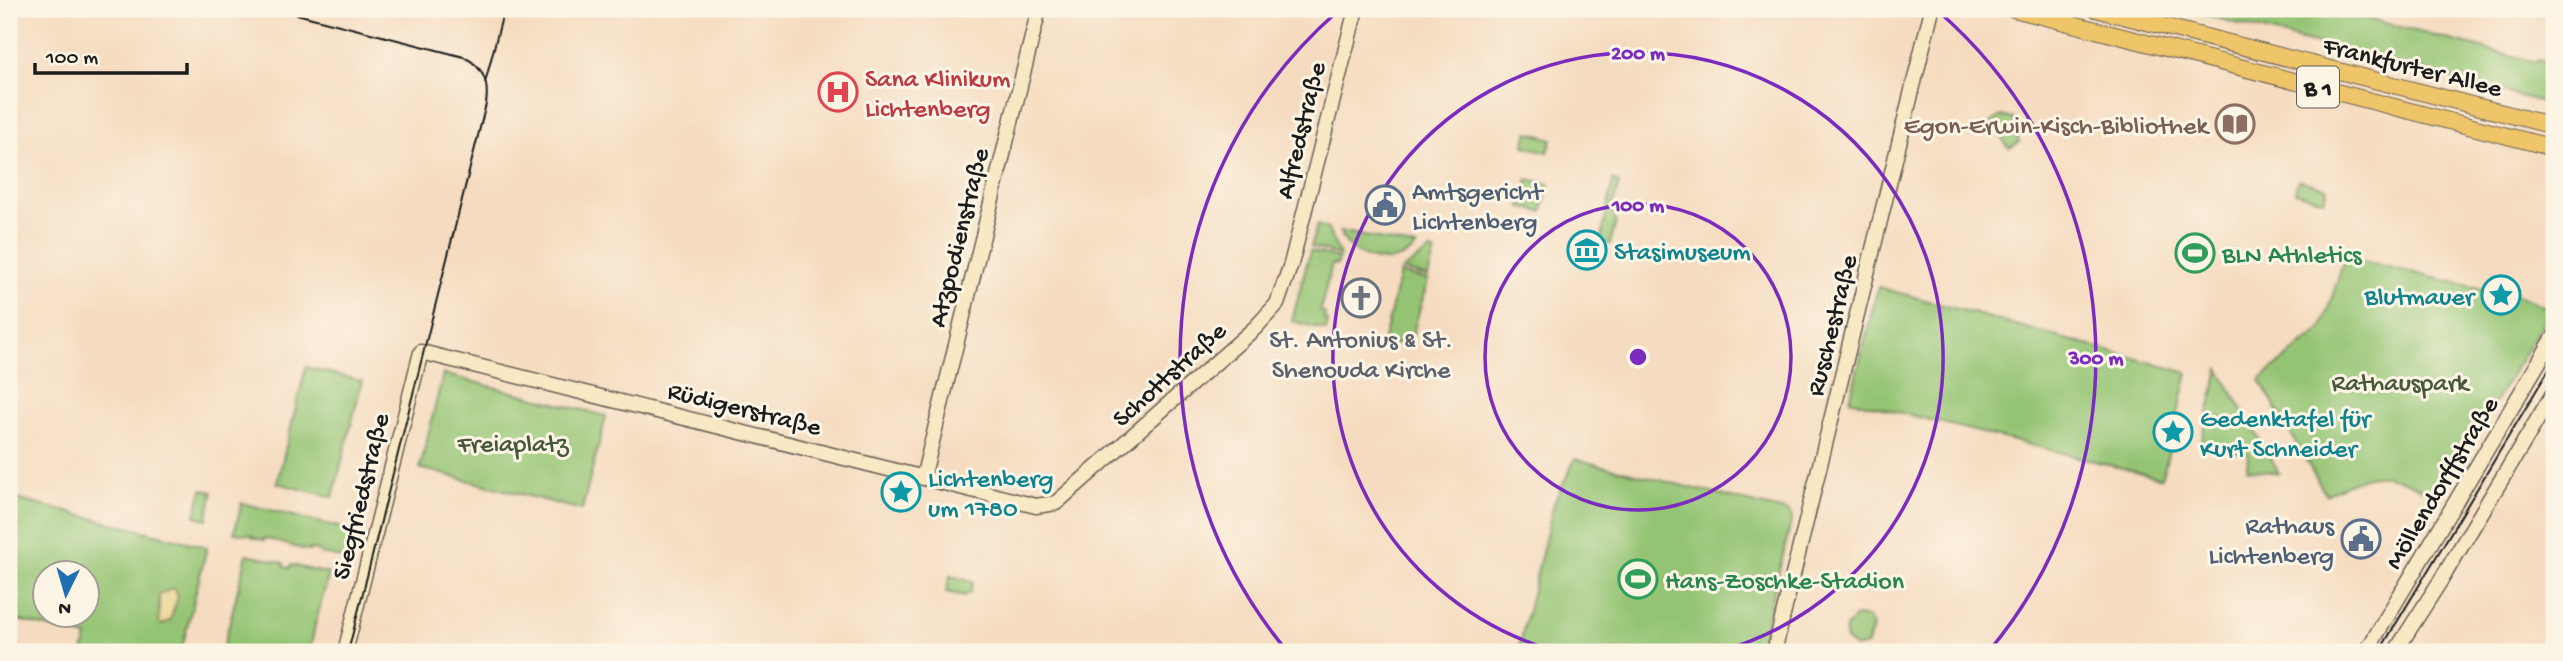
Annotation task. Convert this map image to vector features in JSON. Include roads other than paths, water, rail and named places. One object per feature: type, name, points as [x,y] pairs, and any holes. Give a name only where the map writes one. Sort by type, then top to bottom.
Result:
[{"type":"main road","name":"Frankfurter Allee","points":[[2014,9],[2554,149]]},
{"type":"main road","name":"Frankfurter Allee","points":[[2096,9],[2554,126]]},
{"type":"street","name":"Atzpodienstraße","points":[[923,478],[1039,9]]},
{"type":"street","name":"Alfredstraße","points":[[1291,264],[1356,9]]},
{"type":"street","name":"Ruschestraße","points":[[1774,652],[1932,9]]},
{"type":"street","name":"Schottstraße","points":[[1056,503],[1263,320],[1277,304],[1291,264]]},
{"type":"street","name":"Möllendorffstraße","points":[[2366,652],[2554,337]]},
{"type":"street","name":"Rüdigerstraße","points":[[421,352],[1036,506],[1056,503]]},
{"type":"street","name":"Siegfriedstraße","points":[[345,652],[421,352]]},
{"type":"street","name":"Möllendorffstraße","points":[[2395,652],[2554,392]]},
{"type":"tram line","points":[[277,9],[464,57],[481,71],[487,89],[486,104],[348,652]]},
{"type":"tram line","points":[[485,83],[504,9]]},
{"type":"tram line","points":[[2379,652],[2554,361]]},
{"type":"place","name":"Sana Klinikum Lichtenberg","points":[[838,92]]},
{"type":"place","name":"Egon-Erwin-Kisch-Bibliothek","points":[[2235,124]]},
{"type":"place","name":"Amtsgericht Lichtenberg","points":[[1385,205]]},
{"type":"place","name":"Stasimuseum","points":[[1587,250]]},
{"type":"place","name":"BLN Athletics","points":[[2195,253]]},
{"type":"place","name":"Blutmauer","points":[[2501,295]]},
{"type":"place","name":"St. Antonius & St. Shenouda Kirche","points":[[1361,298]]},
{"type":"place","name":"Gedenktafel für Kurt Schneider","points":[[2173,432]]},
{"type":"place","name":"Lichtenberg um 1780","points":[[901,492]]},
{"type":"place","name":"Rathaus Lichtenberg","points":[[2361,539]]},
{"type":"place","name":"Hans-Zoschke-Stadion","points":[[1638,579]]},
{"type":"park label","name":"Rathauspark","points":[[2400,381]]},
{"type":"park label","name":"Freiaplatz","points":[[513,442]]}]
